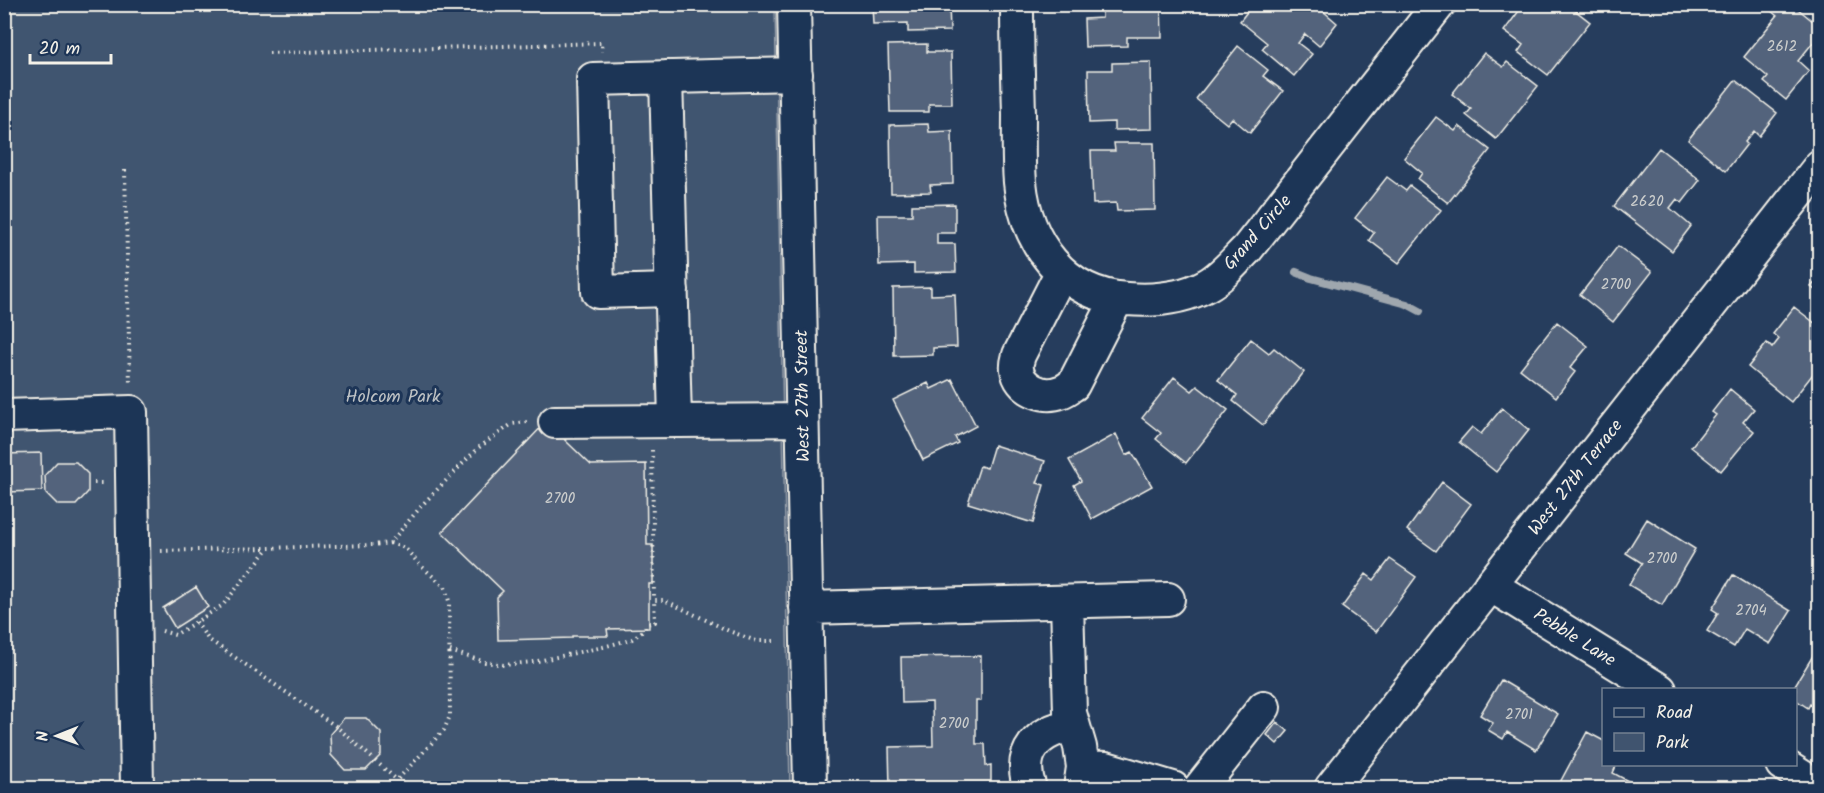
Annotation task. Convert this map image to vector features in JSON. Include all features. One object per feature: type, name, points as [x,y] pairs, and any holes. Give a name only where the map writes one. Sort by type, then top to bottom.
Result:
[{"type":"street","name":"West 27th Street","points":[[794,4],[810,789]]},
{"type":"street","name":"Grand Circle","points":[[1017,4],[1020,183],[1028,221],[1044,253],[1061,273],[1087,289],[1117,299],[1150,301],[1179,296],[1207,285],[1227,270],[1247,249],[1439,4]]},
{"type":"street","points":[[672,290],[598,292],[593,79],[796,74]]},
{"type":"street","points":[[666,77],[675,421]]},
{"type":"street","name":"West 27th Terrace","points":[[1331,789],[1820,166]]},
{"type":"street","points":[[1061,273],[1019,354],[1017,368],[1021,382],[1033,391],[1044,394],[1059,393],[1073,385],[1117,299]]},
{"type":"street","points":[[4,416],[131,412],[137,789]]},
{"type":"street","points":[[555,422],[802,420]]},
{"type":"street","name":"Pebble Lane","points":[[1490,585],[1657,688]]},
{"type":"street","points":[[806,609],[1167,599]]},
{"type":"street","points":[[1067,602],[1070,713],[1080,747],[1082,778],[1106,768],[1173,789]]},
{"type":"street","points":[[1200,789],[1264,707]]},
{"type":"street","points":[[1030,789],[1026,778],[1026,766],[1029,752],[1037,739],[1048,732],[1073,725]]},
{"type":"street","points":[[1784,766],[1820,788]]},
{"type":"path","points":[[269,53],[602,43],[602,53]]},
{"type":"path","points":[[125,170],[131,412]]},
{"type":"path","points":[[390,543],[424,503],[478,448],[512,424],[555,422]]},
{"type":"path","points":[[450,651],[485,662],[504,665],[533,662],[632,639],[644,630],[647,624],[655,622],[652,444]]},
{"type":"path","points":[[133,552],[390,543],[405,548],[445,587],[449,601],[450,716],[444,730],[397,780],[396,789]]},
{"type":"path","points":[[135,622],[175,635],[224,605],[268,549]]},
{"type":"path","points":[[654,600],[664,600],[729,631],[756,641],[777,641]]},
{"type":"path","points":[[196,622],[208,639],[337,726],[397,780]]},
{"type":"green space","name":"Holcom Park","points":[[5,5],[775,5],[790,788],[5,788]]},
{"type":"building","points":[[112,4],[147,4],[147,9],[112,10]]},
{"type":"building","points":[[872,4],[949,4],[950,31],[908,32],[908,23],[873,24]]},
{"type":"building","points":[[1084,4],[1161,4],[1162,37],[1127,37],[1127,46],[1085,47],[1084,19],[1102,18],[1102,8],[1084,8]]},
{"type":"building","points":[[1253,4],[1315,4],[1337,23],[1319,46],[1305,34],[1298,43],[1312,54],[1294,76],[1262,49],[1267,43],[1240,21]]},
{"type":"building","points":[[1524,4],[1567,4],[1590,22],[1548,75],[1518,52],[1523,45],[1504,31]]},
{"type":"building","points":[[1587,4],[1603,4],[1597,12]]},
{"type":"building","points":[[1773,4],[1792,4],[1820,27],[1820,34],[1798,61],[1809,71],[1786,100],[1764,82],[1768,77],[1744,57],[1777,16],[1769,9]]},
{"type":"building","points":[[927,44],[927,52],[951,52],[952,104],[929,104],[929,112],[890,112],[888,45]]},
{"type":"building","points":[[1238,46],[1268,70],[1263,76],[1283,91],[1250,133],[1232,118],[1227,124],[1196,99]]},
{"type":"building","points":[[1484,53],[1503,67],[1507,62],[1538,86],[1496,139],[1466,115],[1471,109],[1452,94]]},
{"type":"building","points":[[1151,62],[1152,129],[1114,130],[1114,122],[1089,123],[1088,70],[1112,70],[1112,63]]},
{"type":"building","points":[[1735,80],[1777,113],[1759,136],[1754,131],[1726,171],[1688,140]]},
{"type":"building","points":[[1436,117],[1455,131],[1459,126],[1490,150],[1448,203],[1418,179],[1422,173],[1404,158]]},
{"type":"building","points":[[928,124],[929,132],[952,131],[953,184],[930,185],[931,192],[891,193],[890,125]]},
{"type":"building","points":[[1114,143],[1154,143],[1155,210],[1117,211],[1116,203],[1093,204],[1091,151],[1115,151]]},
{"type":"building","points":[[1659,148],[1700,180],[1682,203],[1677,199],[1670,208],[1691,226],[1672,251],[1614,206]]},
{"type":"building","points":[[1387,177],[1406,191],[1410,186],[1441,210],[1399,263],[1369,240],[1374,233],[1355,218]]},
{"type":"building","points":[[955,204],[955,233],[937,233],[937,244],[955,244],[956,272],[914,273],[914,264],[879,265],[878,215],[912,215],[912,205]]},
{"type":"building","points":[[1618,246],[1652,272],[1613,322],[1580,295]]},
{"type":"building","points":[[1820,277],[1820,294],[1811,287]]},
{"type":"building","points":[[931,287],[931,295],[955,294],[957,347],[933,348],[933,355],[894,356],[893,288]]},
{"type":"building","points":[[1794,307],[1820,327],[1820,365],[1791,402],[1748,367],[1767,343],[1772,348],[1779,339],[1773,334]]},
{"type":"building","points":[[1557,322],[1588,346],[1570,368],[1575,372],[1556,397],[1520,369]]},
{"type":"building","points":[[1251,339],[1269,353],[1274,348],[1304,372],[1263,425],[1233,401],[1237,395],[1218,380]]},
{"type":"building","points":[[1174,377],[1192,391],[1197,386],[1228,410],[1186,463],[1156,439],[1161,433],[1142,418]]},
{"type":"building","points":[[952,379],[976,426],[955,437],[958,443],[923,460],[893,400],[928,383],[931,389]]},
{"type":"building","points":[[1730,389],[1754,409],[1743,422],[1754,431],[1721,471],[1691,447],[1716,415],[1712,412]]},
{"type":"building","points":[[1502,408],[1529,430],[1496,472],[1459,442],[1472,427],[1481,434]]},
{"type":"building","points":[[546,422],[591,465],[646,464],[647,545],[653,545],[653,584],[649,584],[649,628],[607,629],[608,636],[498,640],[497,597],[503,591],[442,532]]},
{"type":"building","points":[[1116,434],[1126,455],[1132,452],[1152,486],[1092,519],[1074,485],[1081,481],[1069,460]]},
{"type":"building","points":[[994,445],[1045,461],[1037,483],[1044,485],[1033,523],[968,503],[980,466],[987,468]]},
{"type":"building","points":[[41,453],[42,491],[4,492],[4,454]]},
{"type":"building","points":[[57,462],[76,462],[88,474],[88,492],[76,505],[58,505],[46,493],[45,475]]},
{"type":"building","points":[[1442,482],[1471,504],[1436,551],[1407,530]]},
{"type":"building","points":[[1647,519],[1695,549],[1662,605],[1629,585],[1642,563],[1626,553]]},
{"type":"building","points":[[1390,559],[1416,577],[1376,632],[1342,607],[1366,574],[1374,580]]},
{"type":"building","points":[[1733,575],[1791,611],[1770,644],[1745,629],[1734,647],[1707,631],[1718,613],[1712,609]]},
{"type":"building","points":[[196,587],[208,607],[175,628],[163,608]]},
{"type":"building","points":[[1814,654],[1820,657],[1820,709],[1810,704],[1808,708],[1797,701],[1797,688],[1793,688]]},
{"type":"building","points":[[981,656],[981,701],[976,701],[976,744],[985,744],[986,766],[991,765],[991,788],[890,788],[889,747],[933,746],[932,702],[902,703],[901,657]]},
{"type":"building","points":[[1501,680],[1558,714],[1536,750],[1507,732],[1503,739],[1488,730],[1493,723],[1480,715]]},
{"type":"building","points":[[344,718],[366,718],[381,733],[381,755],[366,770],[345,770],[331,755],[330,734]]},
{"type":"building","points":[[1277,722],[1288,731],[1277,744],[1267,735]]},
{"type":"building","points":[[1587,732],[1602,740],[1602,766],[1616,766],[1613,773],[1641,788],[1557,788]]},
{"type":"waterway","points":[[1296,272],[1407,304],[1420,311]]}]
